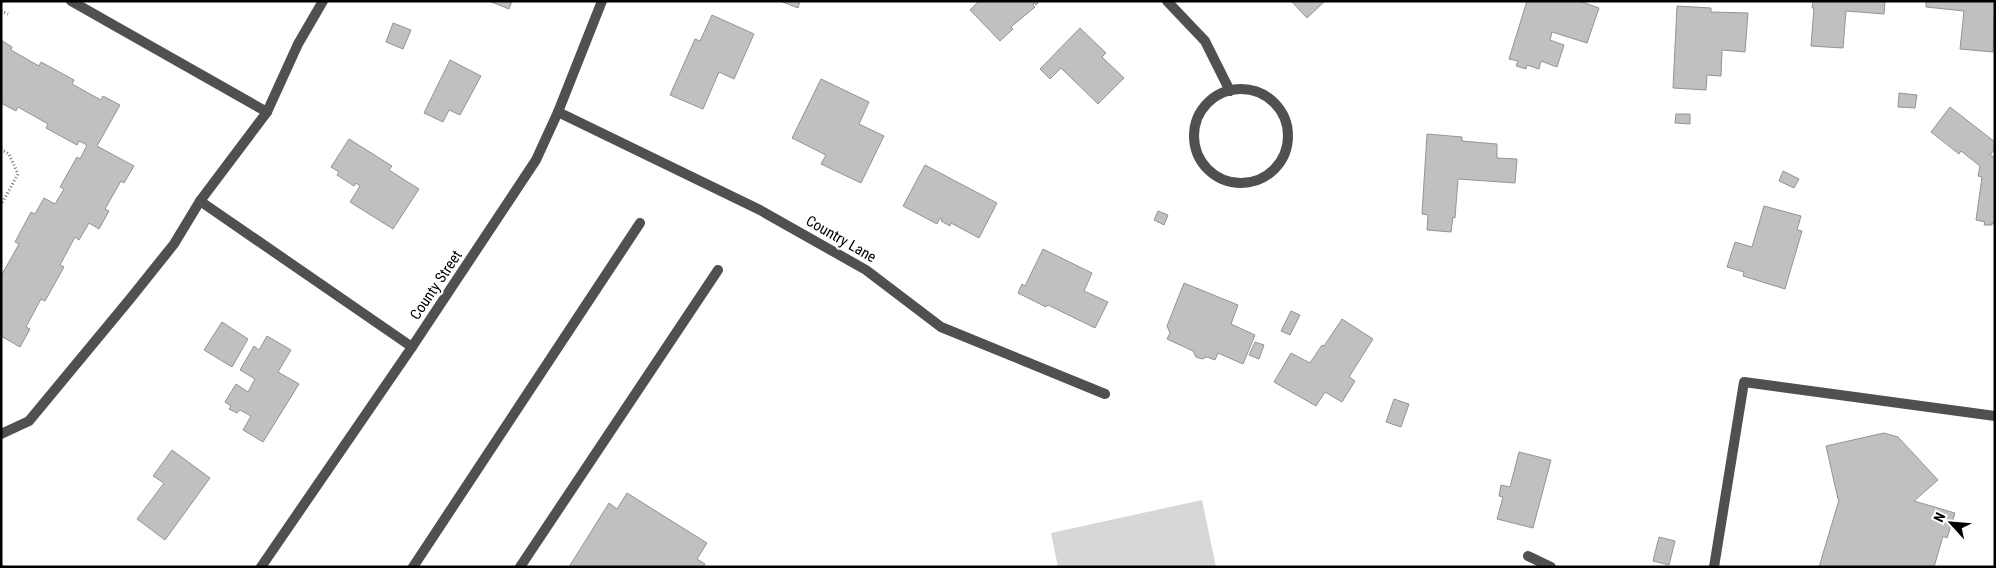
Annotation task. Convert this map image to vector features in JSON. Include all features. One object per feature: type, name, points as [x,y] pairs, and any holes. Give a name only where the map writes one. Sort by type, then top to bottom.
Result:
[{"type":"street","points":[[71,1],[267,112]]},
{"type":"street","points":[[1,434],[29,421],[174,244],[200,201],[267,112],[298,44],[323,1]]},
{"type":"street","name":"County Street","points":[[261,567],[412,347],[536,160],[558,112],[602,1]]},
{"type":"street","points":[[1167,1],[1205,41],[1230,91]]},
{"type":"street","points":[[1249,90],[1266,96],[1279,109],[1287,126],[1288,144],[1281,161],[1269,174],[1252,182],[1234,183],[1217,176],[1203,164],[1196,148],[1195,129],[1202,112],[1214,99],[1230,91],[1249,90]]},
{"type":"street","name":"Country Lane","points":[[558,112],[760,210],[866,270],[941,327],[1105,394]]},
{"type":"street","points":[[200,201],[412,347]]},
{"type":"street","points":[[413,567],[640,223]]},
{"type":"street","points":[[520,567],[718,270]]},
{"type":"street","points":[[1714,567],[1744,382],[1995,416]]},
{"type":"street","points":[[1528,556],[1551,567]]},
{"type":"path","points":[[1,11],[8,14]]},
{"type":"path","points":[[1,149],[9,154],[18,174],[1,205]]},
{"type":"shaded area","points":[[1202,500],[1216,567],[1058,567],[1051,533]]},
{"type":"building","points":[[489,1],[512,1],[509,9]]},
{"type":"building","points":[[780,1],[800,1],[798,8]]},
{"type":"building","points":[[979,1],[1040,1],[1036,5],[1034,3],[1035,7],[1011,27],[1013,29],[1000,41],[970,10]]},
{"type":"building","points":[[1291,1],[1325,1],[1307,18]]},
{"type":"building","points":[[1527,1],[1579,1],[1599,8],[1587,43],[1552,32],[1550,40],[1564,45],[1557,67],[1541,61],[1539,69],[1527,65],[1526,69],[1516,66],[1518,61],[1509,59]]},
{"type":"building","points":[[1813,1],[1885,1],[1884,14],[1846,11],[1843,48],[1811,46]]},
{"type":"building","points":[[1926,1],[1995,1],[1993,52],[1960,49],[1964,11],[1926,7]]},
{"type":"building","points":[[1677,6],[1711,8],[1711,12],[1748,13],[1745,52],[1722,50],[1721,76],[1707,75],[1706,90],[1673,88]]},
{"type":"building","points":[[712,15],[754,34],[734,79],[719,72],[703,109],[670,95],[695,39],[700,41]]},
{"type":"building","points":[[393,23],[411,30],[403,49],[386,42]]},
{"type":"building","points":[[1080,28],[1106,53],[1102,57],[1124,78],[1098,104],[1061,68],[1050,79],[1040,69]]},
{"type":"building","points":[[1,40],[12,47],[11,50],[39,66],[41,62],[74,80],[72,84],[101,100],[103,96],[120,105],[97,146],[134,166],[124,183],[121,181],[105,209],[109,211],[99,229],[89,223],[79,240],[75,237],[60,265],[64,267],[45,301],[41,299],[26,327],[30,329],[20,347],[1,336],[1,276],[19,244],[15,242],[31,212],[35,214],[44,198],[55,204],[64,189],[60,187],[77,157],[80,159],[87,145],[79,141],[77,145],[46,128],[48,124],[18,107],[16,111],[1,103]]},
{"type":"building","points":[[450,60],[481,76],[460,115],[449,110],[443,122],[424,113]]},
{"type":"building","points":[[821,79],[869,102],[859,124],[884,136],[861,183],[821,164],[826,155],[792,138]]},
{"type":"building","points":[[1899,93],[1917,95],[1915,108],[1898,107]]},
{"type":"building","points":[[1950,107],[1995,142],[1995,149],[1990,155],[1995,158],[1995,224],[1984,225],[1985,222],[1976,220],[1982,177],[1978,176],[1980,166],[1961,151],[1959,154],[1931,132]]},
{"type":"building","points":[[1676,114],[1690,114],[1690,124],[1675,123]]},
{"type":"building","points":[[1427,134],[1462,137],[1462,141],[1497,144],[1497,158],[1517,159],[1515,183],[1458,179],[1455,218],[1453,217],[1451,232],[1427,230],[1428,215],[1422,214]]},
{"type":"building","points":[[349,139],[392,166],[389,170],[419,189],[393,229],[350,202],[360,186],[356,183],[354,186],[337,175],[339,172],[331,167]]},
{"type":"building","points":[[925,165],[997,203],[979,238],[951,223],[950,226],[941,221],[942,219],[940,218],[937,224],[903,206]]},
{"type":"building","points":[[1783,171],[1799,179],[1794,188],[1779,181]]},
{"type":"building","points":[[1764,206],[1801,216],[1797,230],[1802,231],[1785,289],[1743,276],[1744,272],[1727,267],[1735,242],[1752,247]]},
{"type":"building","points":[[1158,211],[1168,215],[1164,225],[1154,220]]},
{"type":"building","points":[[1043,249],[1092,273],[1084,291],[1108,302],[1095,328],[1018,293],[1022,284],[1025,286]]},
{"type":"building","points":[[1184,283],[1238,305],[1231,324],[1255,335],[1243,364],[1218,353],[1215,360],[1207,357],[1202,359],[1196,357],[1193,351],[1167,339],[1170,333],[1167,326]]},
{"type":"building","points":[[1291,311],[1300,315],[1290,335],[1281,331]]},
{"type":"building","points":[[1342,319],[1373,339],[1349,377],[1355,381],[1342,402],[1325,392],[1316,406],[1274,382],[1291,353],[1310,363]]},
{"type":"building","points":[[222,322],[248,339],[232,367],[204,350]]},
{"type":"building","points":[[267,336],[291,350],[278,372],[299,384],[263,442],[243,430],[251,416],[240,410],[237,413],[229,409],[231,406],[225,402],[236,384],[248,392],[255,379],[240,370],[254,346],[259,350]]},
{"type":"building","points":[[1255,342],[1264,345],[1259,359],[1249,355]]},
{"type":"building","points":[[1394,399],[1409,404],[1401,427],[1386,422]]},
{"type":"building","points":[[1884,433],[1898,437],[1938,480],[1914,501],[1955,513],[1947,538],[1943,536],[1934,567],[1819,567],[1839,500],[1826,446]]},
{"type":"building","points":[[172,450],[210,478],[165,540],[137,519],[164,483],[153,476]]},
{"type":"building","points":[[1519,452],[1551,460],[1533,528],[1497,519],[1503,497],[1499,496],[1501,485],[1510,487]]},
{"type":"building","points":[[627,493],[707,543],[697,559],[705,564],[703,567],[569,567],[609,503],[617,509]]},
{"type":"building","points":[[1659,537],[1675,541],[1669,565],[1653,561]]}]
